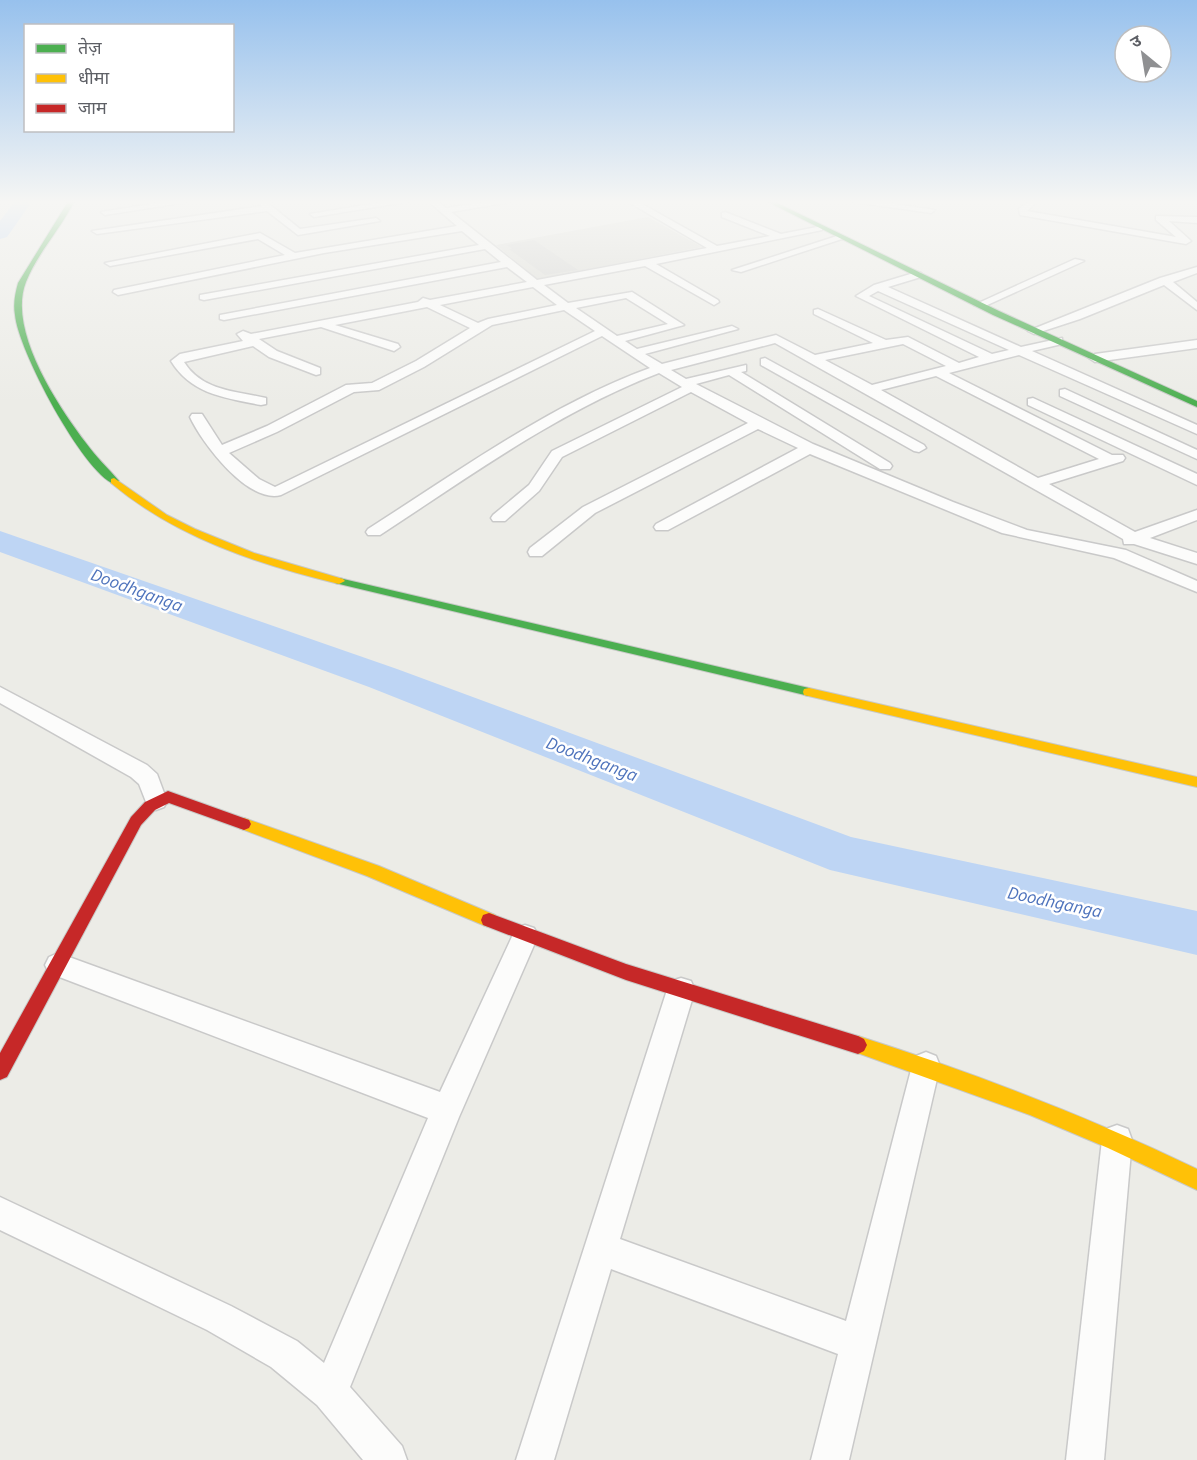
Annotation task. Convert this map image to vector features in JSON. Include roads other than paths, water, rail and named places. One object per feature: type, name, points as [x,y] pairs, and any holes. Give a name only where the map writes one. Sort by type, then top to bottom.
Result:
[{"type":"street","points":[[33,268],[20,289],[17,309],[28,348],[93,460],[133,497],[172,521],[237,548],[360,586],[919,720],[1197,782]]},
{"type":"street","points":[[118,292],[233,268]]},
{"type":"street","points":[[204,297],[354,268]]},
{"type":"street","points":[[355,268],[395,283],[427,303],[477,327]]},
{"type":"street","points":[[376,275],[416,268]]},
{"type":"street","points":[[224,317],[395,283],[448,268]]},
{"type":"street","points":[[518,268],[602,332],[634,352],[688,385],[810,448],[1014,531],[1111,551],[1197,587]]},
{"type":"street","points":[[261,401],[208,389],[192,380],[177,361],[184,357],[321,323],[614,268]]},
{"type":"street","points":[[656,268],[714,303]]},
{"type":"street","points":[[736,270],[742,268]]},
{"type":"street","points":[[903,268],[1034,331],[1197,404]]},
{"type":"street","points":[[979,305],[1062,268]]},
{"type":"street","points":[[1034,331],[1104,307],[1164,280],[1197,270]]},
{"type":"street","points":[[502,277],[524,273]]},
{"type":"street","points":[[917,275],[878,287],[861,296],[992,359]]},
{"type":"street","points":[[190,277],[204,297],[250,340],[283,359],[316,371]]},
{"type":"street","points":[[1164,280],[1197,308]]},
{"type":"street","points":[[413,293],[468,283]]},
{"type":"street","points":[[878,287],[1197,430]]},
{"type":"street","points":[[220,451],[272,429],[351,388],[374,387],[420,364],[477,327],[504,318],[628,294],[699,337]]},
{"type":"street","points":[[818,312],[882,343]]},
{"type":"street","points":[[321,323],[394,347]]},
{"type":"street","points":[[615,340],[678,326]]},
{"type":"street","points":[[634,352],[732,329]]},
{"type":"street","points":[[197,417],[201,427],[220,451],[257,483],[272,491],[284,490],[479,390],[602,332]]},
{"type":"street","points":[[374,532],[500,451],[595,395],[662,368],[772,340],[781,341],[870,389],[1133,538],[1197,559]]},
{"type":"street","points":[[499,518],[534,488],[557,454],[688,385],[765,362],[897,340],[909,341],[958,367]]},
{"type":"street","points":[[870,389],[1059,341]]},
{"type":"street","points":[[1095,358],[1197,344]]},
{"type":"street","points":[[765,362],[919,448]]},
{"type":"street","points":[[731,371],[885,465]]},
{"type":"street","points":[[938,372],[1111,460]]},
{"type":"street","points":[[1010,408],[1134,375]]},
{"type":"street","points":[[1065,393],[1197,455]]},
{"type":"street","points":[[1033,402],[1197,480]]},
{"type":"street","points":[[536,552],[589,510],[759,423]]},
{"type":"street","points":[[872,473],[950,433]]},
{"type":"street","points":[[662,527],[810,448]]},
{"type":"street","points":[[1038,483],[1137,451]]},
{"type":"street","points":[[1111,551],[1133,538],[1197,516]]},
{"type":"street","points":[[0,694],[139,771],[149,780],[156,801]]},
{"type":"street","points":[[0,1071],[136,821],[146,807],[168,797],[362,867],[525,936],[681,990],[926,1065],[1117,1140],[1197,1180]]},
{"type":"street","points":[[330,1392],[447,1110],[525,936]]},
{"type":"street","points":[[58,965],[447,1110]]},
{"type":"street","points":[[535,1460],[681,990]]},
{"type":"street","points":[[830,1460],[926,1065]]},
{"type":"street","points":[[1085,1460],[1117,1140]]},
{"type":"street","points":[[0,1213],[219,1318],[284,1354],[330,1392],[388,1460]]},
{"type":"street","points":[[601,1249],[857,1343]]},
{"type":"waterway","name":"Doodhganga","points":[[0,541],[383,678],[847,856],[1197,933]]}]
